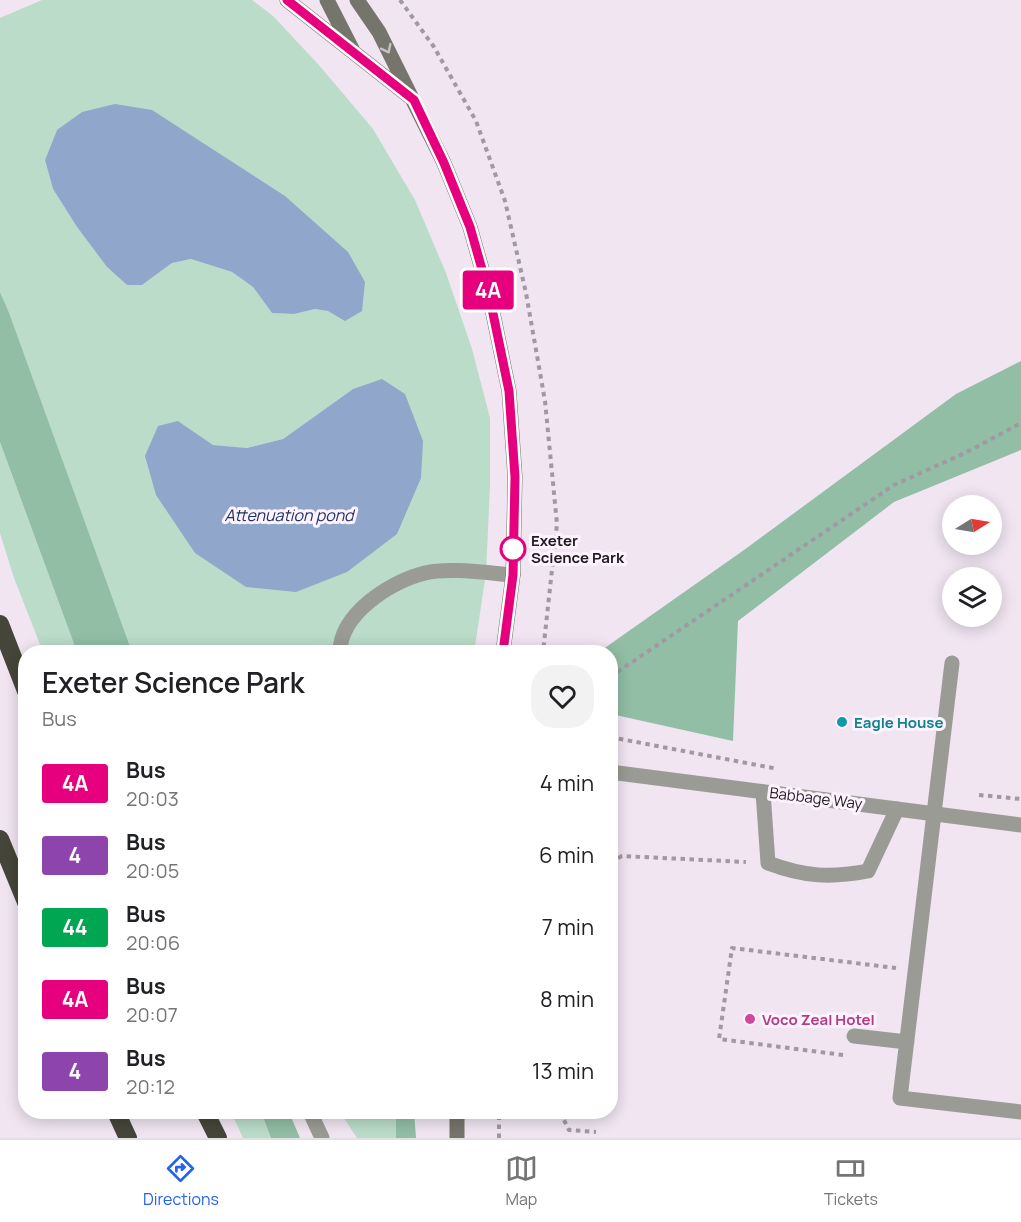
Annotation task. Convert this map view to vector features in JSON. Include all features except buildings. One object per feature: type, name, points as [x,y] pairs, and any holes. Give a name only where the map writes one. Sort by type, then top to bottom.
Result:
[{"type":"highway","points":[[0,624],[18,670]]},
{"type":"highway","points":[[0,839],[18,883]]},
{"type":"highway","points":[[119,1119],[128,1138]]},
{"type":"highway","points":[[208,1119],[218,1138]]},
{"type":"street","points":[[287,0],[414,100]]},
{"type":"street","points":[[327,0],[353,52]]},
{"type":"street","points":[[357,0],[379,32],[444,163],[470,227],[494,316],[509,391],[515,477],[513,575],[504,645]]},
{"type":"street","points":[[340,645],[345,630],[355,615],[387,588],[426,572],[461,571],[513,575]]},
{"type":"street","points":[[952,663],[900,1098],[1021,1112]]},
{"type":"street","name":"Babbage Way","points":[[618,773],[1021,825]]},
{"type":"street","points":[[763,792],[768,863],[792,872],[837,877],[868,872],[897,809]]},
{"type":"street","points":[[854,1036],[907,1042]]},
{"type":"street","points":[[313,1119],[322,1138]]},
{"type":"street","points":[[457,1119],[457,1138]]},
{"type":"path","points":[[618,672],[894,485],[967,452],[1021,423]]},
{"type":"path","points":[[618,739],[781,770]]},
{"type":"path","points":[[937,791],[1021,799]]},
{"type":"path","points":[[618,858],[622,856],[768,863]]},
{"type":"path","points":[[851,1056],[719,1039],[732,948],[914,970]]},
{"type":"path","points":[[499,1119],[499,1138]]},
{"type":"path","points":[[564,1119],[569,1130],[596,1132]]},
{"type":"green space","points":[[42,0],[252,0],[273,16],[318,64],[373,129],[415,200],[446,273],[472,349],[490,418],[486,573],[475,645],[129,645],[0,292],[0,18]],"holes":[[[57,130],[345,321],[329,311],[315,309],[294,314],[272,313],[253,287],[232,272],[191,259],[172,263],[142,285],[127,285],[107,267],[77,227],[53,189],[45,160]],[[353,389],[195,553],[178,421],[213,445],[247,448],[283,439]]]},
{"type":"green space","points":[[0,292],[129,645],[74,645],[0,442]]},
{"type":"green space","points":[[1021,361],[1021,450],[894,502],[738,621],[733,741],[618,716],[618,645],[609,645],[744,550],[956,394]]},
{"type":"green space","points":[[0,442],[74,645],[40,645],[14,578],[0,533]]},
{"type":"green space","points":[[234,1119],[264,1119],[271,1138],[243,1138]]},
{"type":"green space","points":[[264,1119],[292,1119],[300,1138],[271,1138]]},
{"type":"green space","points":[[345,1119],[396,1119],[396,1138],[357,1138]]},
{"type":"green space","points":[[396,1119],[415,1119],[416,1138],[396,1138]]},
{"type":"water","points":[[115,104],[152,110],[285,196],[348,252],[365,282],[362,311],[345,321],[328,311],[315,309],[294,314],[272,313],[253,287],[232,272],[191,259],[172,263],[142,285],[127,285],[107,267],[77,227],[53,189],[45,160],[57,130],[82,112]]},
{"type":"water","name":"Attenuation pond","points":[[382,379],[405,394],[423,441],[421,478],[397,534],[347,572],[296,592],[246,587],[195,553],[156,495],[145,456],[158,426],[178,421],[213,445],[247,448],[283,439],[353,389]]},
{"type":"bus line","name":"4A","points":[[287,0],[414,100],[444,163],[470,227],[489,294],[509,391],[515,477],[513,575],[504,645]]},
{"type":"place","name":"Exeter Science Park","points":[[513,549]]},
{"type":"place","name":"Eagle House","points":[[842,722]]},
{"type":"place","name":"Voco Zeal Hotel","points":[[750,1019]]}]
